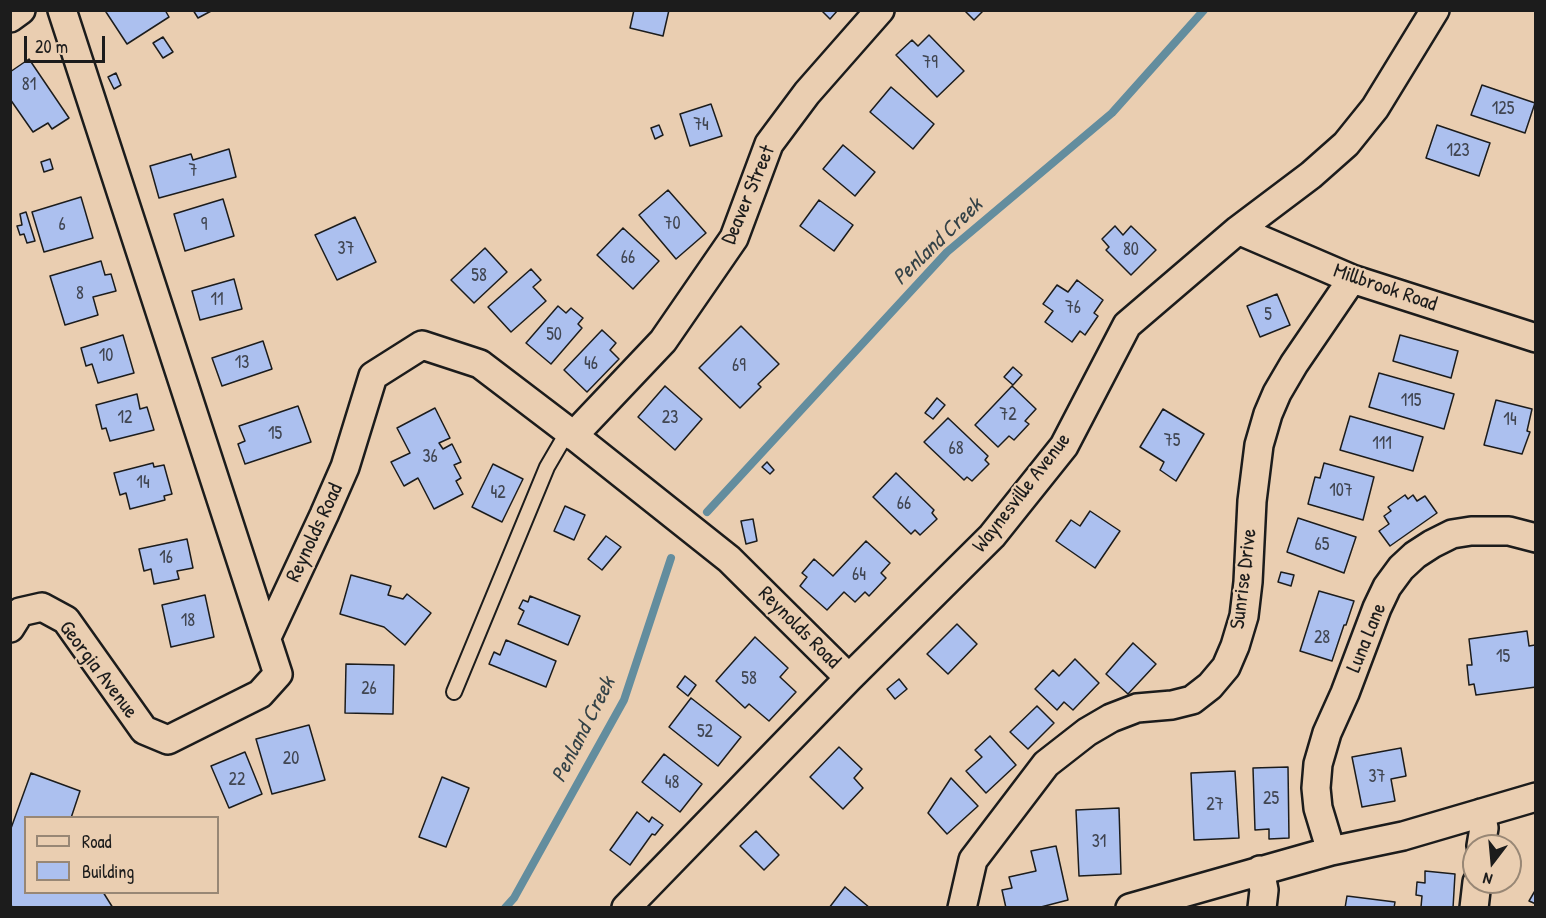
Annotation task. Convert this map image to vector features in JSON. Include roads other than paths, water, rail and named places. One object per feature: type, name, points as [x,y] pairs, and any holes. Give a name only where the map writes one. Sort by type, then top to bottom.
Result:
[{"type":"street","points":[[10,18],[21,10]]},
{"type":"street","points":[[62,10],[267,637]]},
{"type":"street","name":"Deaver Street","points":[[570,434],[663,341],[734,238],[769,144],[807,93],[880,10]]},
{"type":"street","name":"Waynesville Avenue","points":[[626,908],[849,678],[992,536],[1064,446],[1127,325],[1238,230],[1311,175],[1346,144],[1375,108],[1435,10]]},
{"type":"street","name":"Millbrook Road","points":[[1238,230],[1352,279],[1536,338]]},
{"type":"street","name":"Sunrise Drive","points":[[962,908],[973,860],[1046,764],[1087,732],[1111,718],[1137,708],[1172,705],[1192,700],[1210,686],[1226,667],[1244,616],[1252,501],[1259,445],[1268,414],[1294,364],[1352,279]]},
{"type":"street","name":"Reynolds Road","points":[[267,637],[345,467],[373,376],[422,345],[480,364],[570,434],[729,559],[849,678]]},
{"type":"street","name":"Luna Lane","points":[[1331,851],[1318,808],[1316,788],[1318,764],[1327,733],[1387,587],[1401,568],[1415,555],[1452,534],[1471,531],[1509,531],[1536,538]]},
{"type":"street","name":"Georgia Avenue","points":[[10,628],[20,612],[42,607],[66,620],[144,730],[168,740],[260,694],[278,674],[267,637]]},
{"type":"street","points":[[1130,908],[1331,851],[1403,836],[1536,797]]},
{"type":"street","points":[[1481,813],[1483,834]]},
{"type":"street","points":[[1260,870],[1264,890],[1262,908]]},
{"type":"lane","points":[[454,692],[547,468],[570,434]]},
{"type":"waterway","name":"Penland Creek","points":[[707,512],[947,252],[1112,113],[1204,10]]},
{"type":"waterway","name":"Penland Creek","points":[[505,908],[514,898],[624,700],[671,558]]}]
